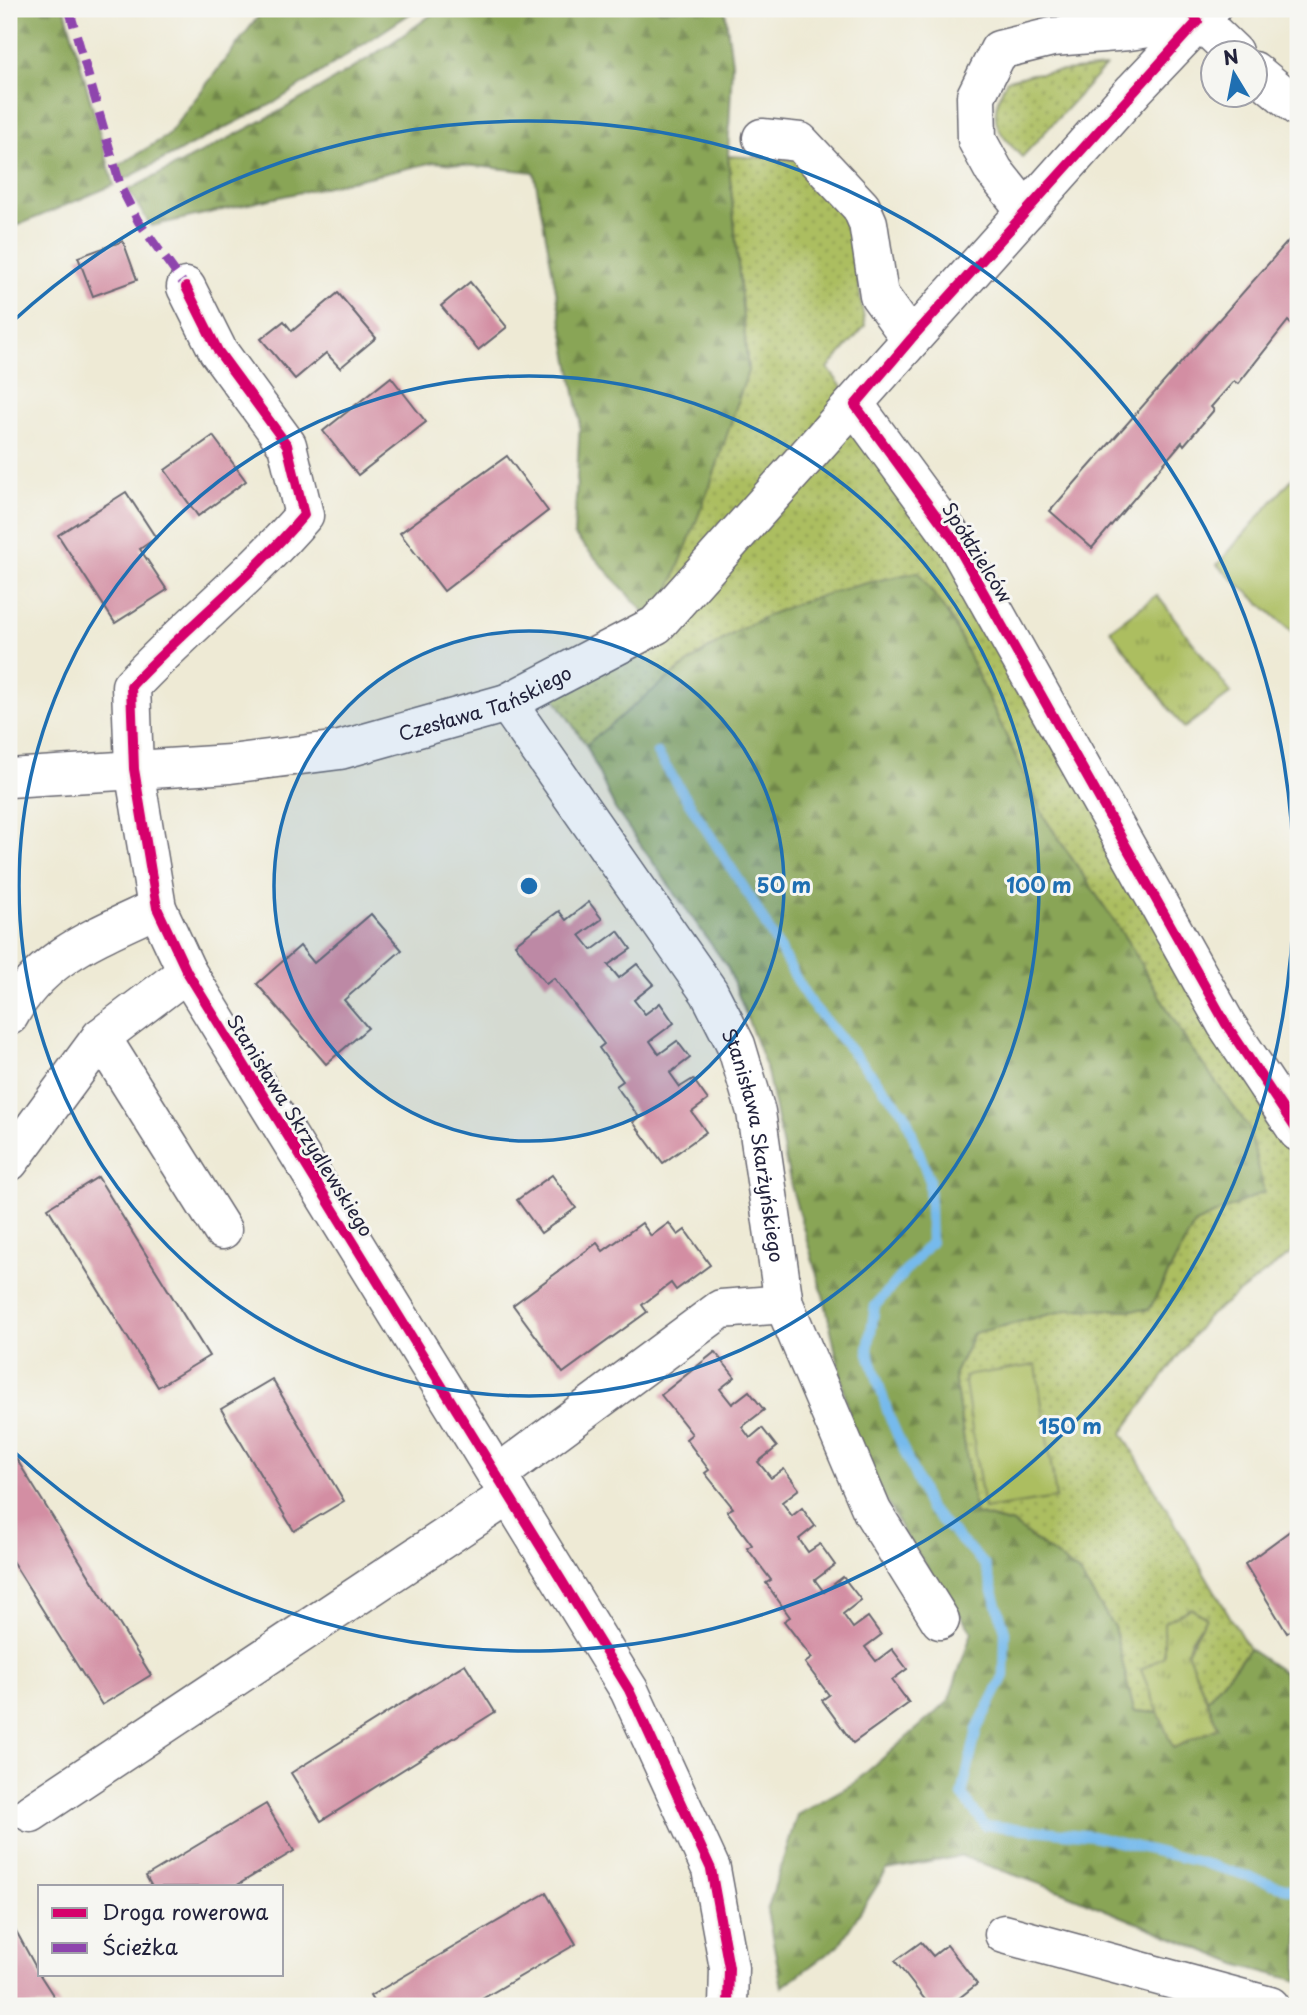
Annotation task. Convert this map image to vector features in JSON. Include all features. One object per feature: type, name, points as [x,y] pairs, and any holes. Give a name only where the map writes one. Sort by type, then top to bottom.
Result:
[{"type":"street","points":[[1199,13],[1221,38]]},
{"type":"street","points":[[855,405],[1199,13]]},
{"type":"street","points":[[1026,211],[994,171],[977,140],[975,96],[999,50],[1052,37],[1129,31],[1199,13]]},
{"type":"street","points":[[1268,82],[1298,107]]},
{"type":"street","points":[[762,138],[800,142],[861,207],[868,223],[879,295],[911,339]]},
{"type":"street","name":"Stanisława Skrzydlewskiego","points":[[186,287],[218,351],[287,444],[304,514],[267,559],[170,643],[131,686],[134,769],[157,908],[187,972],[629,1690],[711,1869],[729,1968],[729,2006]]},
{"type":"street","name":"Czesława Tańskiego","points":[[9,778],[230,764],[340,750],[507,703],[656,625],[855,405]]},
{"type":"street","name":"Spółdzielców","points":[[855,405],[954,540],[1226,1024],[1298,1132]]},
{"type":"street","name":"Stanisława Skarżyńskiego","points":[[507,703],[709,992],[736,1045],[757,1112],[785,1304],[872,1511],[940,1620]]},
{"type":"street","points":[[9,1016],[22,992],[63,955],[157,908]]},
{"type":"street","points":[[9,1162],[101,1037],[187,972]]},
{"type":"street","points":[[101,1037],[222,1230]]},
{"type":"street","points":[[31,1813],[503,1485],[721,1309],[785,1304]]},
{"type":"street","points":[[1004,1934],[1270,2006]]},
{"type":"green space","points":[[9,9],[65,9],[114,185],[9,229]]},
{"type":"green space","points":[[264,9],[417,9],[274,103],[123,180],[118,166],[167,136]]},
{"type":"green space","points":[[439,9],[725,9],[732,63],[728,156],[748,371],[711,483],[656,625],[574,535],[580,420],[534,172],[435,162],[151,226],[128,190],[327,84]]},
{"type":"green space","points":[[1105,67],[1022,157],[1005,138],[996,122],[996,113],[1007,80],[1032,74]]},
{"type":"green space","points":[[728,156],[805,160],[847,210],[865,326],[828,368],[954,540],[1226,1024],[1298,1174],[1298,1248],[1206,1318],[1122,1433],[1249,1649],[1207,1700],[1187,1652],[1206,1617],[1164,1656],[1142,1671],[1159,1713],[1134,1711],[1114,1627],[1013,1524],[975,1514],[954,1375],[974,1333],[1071,1309],[1149,1310],[1195,1223],[1188,1044],[1126,939],[1044,817],[953,622],[918,572],[682,667],[586,745],[545,683],[656,624],[748,371]]},
{"type":"green space","points":[[1298,472],[1298,637],[1217,565]]},
{"type":"green space","points":[[918,572],[953,622],[1044,817],[1126,939],[1188,1044],[1249,1128],[1264,1192],[1195,1223],[1149,1310],[1071,1309],[974,1333],[954,1375],[975,1514],[1013,1524],[1078,1572],[1114,1627],[1134,1711],[1159,1713],[1173,1748],[1218,1728],[1207,1700],[1249,1649],[1283,1672],[1298,1708],[1298,1981],[1242,1966],[1057,1890],[961,1856],[887,1870],[839,1945],[782,1987],[767,1911],[797,1815],[854,1783],[948,1702],[972,1632],[903,1532],[855,1442],[825,1302],[791,1186],[766,1067],[728,968],[615,809],[586,745],[674,674],[744,628],[769,615],[824,595]]},
{"type":"green space","points":[[1157,595],[1231,693],[1184,728],[1110,630]]},
{"type":"green space","points":[[1036,1365],[1056,1498],[984,1509],[964,1376]]},
{"type":"green space","points":[[1191,1608],[1206,1617],[1190,1642],[1187,1652],[1218,1728],[1173,1748],[1141,1670],[1164,1656],[1164,1622]]},
{"type":"building","points":[[1298,230],[1298,316],[1291,324],[1288,321],[1238,384],[1234,381],[1211,407],[1214,410],[1184,445],[1182,442],[1092,548],[1050,511]]},
{"type":"building","points":[[123,241],[137,280],[93,296],[78,257]]},
{"type":"building","points":[[470,282],[507,327],[478,350],[441,306]]},
{"type":"building","points":[[338,293],[376,338],[340,368],[326,353],[295,379],[261,339],[284,321],[292,331]]},
{"type":"building","points":[[391,377],[426,422],[358,475],[323,431]]},
{"type":"building","points":[[213,436],[246,481],[198,516],[165,470]]},
{"type":"building","points":[[507,456],[548,511],[444,591],[400,533]]},
{"type":"building","points":[[126,492],[156,538],[140,549],[167,590],[115,623],[58,535]]},
{"type":"building","points":[[589,902],[602,919],[580,935],[592,950],[618,931],[631,949],[608,965],[619,978],[637,964],[654,984],[634,1000],[645,1014],[660,1003],[674,1023],[650,1041],[659,1054],[677,1041],[690,1058],[670,1073],[680,1087],[693,1079],[708,1100],[692,1112],[706,1132],[663,1163],[633,1122],[639,1117],[616,1086],[623,1081],[599,1048],[604,1044],[554,978],[546,984],[515,944],[559,911],[566,920]]},
{"type":"building","points":[[371,914],[402,950],[344,1000],[368,1028],[326,1064],[257,984],[300,946],[314,963]]},
{"type":"building","points":[[552,1175],[576,1208],[541,1233],[517,1200]]},
{"type":"building","points":[[98,1177],[209,1356],[158,1387],[48,1208]]},
{"type":"building","points":[[642,1223],[651,1236],[669,1223],[678,1235],[685,1230],[710,1265],[676,1290],[671,1283],[642,1305],[647,1312],[563,1373],[513,1305],[597,1243],[603,1251]]},
{"type":"building","points":[[715,1352],[735,1377],[720,1389],[732,1404],[749,1391],[764,1410],[742,1427],[750,1438],[762,1428],[777,1447],[758,1462],[771,1478],[784,1469],[799,1489],[782,1502],[792,1516],[802,1508],[815,1526],[799,1539],[808,1552],[820,1544],[835,1565],[815,1580],[824,1592],[843,1577],[861,1600],[843,1614],[853,1628],[868,1617],[881,1635],[865,1647],[876,1661],[892,1649],[907,1669],[892,1680],[909,1703],[853,1743],[822,1700],[829,1695],[805,1663],[812,1658],[784,1621],[790,1617],[766,1583],[771,1580],[747,1548],[752,1545],[727,1511],[733,1508],[705,1473],[709,1470],[686,1439],[692,1434],[661,1395]]},
{"type":"building","points":[[272,1379],[344,1501],[294,1531],[221,1409]]},
{"type":"building","points":[[9,1447],[151,1675],[102,1705],[9,1556]]},
{"type":"building","points":[[1298,1525],[1298,1625],[1287,1633],[1245,1564]]},
{"type":"building","points":[[465,1664],[495,1712],[321,1821],[291,1773]]},
{"type":"building","points":[[266,1804],[294,1851],[237,1885],[151,1885],[146,1876]]},
{"type":"building","points":[[546,1893],[576,1944],[470,2006],[376,2006],[370,1996]]},
{"type":"building","points":[[9,1918],[38,1976],[41,1976],[60,2006],[9,2006]]},
{"type":"building","points":[[921,1942],[933,1956],[947,1945],[977,1984],[949,2006],[930,2006],[895,1961]]},
{"type":"waterway","points":[[657,753],[753,902],[809,1001],[905,1114],[929,1179],[931,1242],[875,1306],[868,1350],[889,1416],[929,1508],[985,1565],[1005,1631],[1004,1676],[977,1729],[962,1795],[985,1825],[1093,1836],[1207,1864],[1298,1892]]},
{"type":"marked path","points":[[69,9],[121,188],[138,221],[186,287]]},
{"type":"cycle path","points":[[1188,9],[1198,21],[911,339],[855,405],[954,540],[1226,1024],[1298,1132]]},
{"type":"cycle path","points":[[186,287],[218,351],[287,445],[304,515],[284,538],[131,686],[134,769],[157,908],[187,972],[629,1690],[711,1869],[729,1968],[728,2006]]}]
